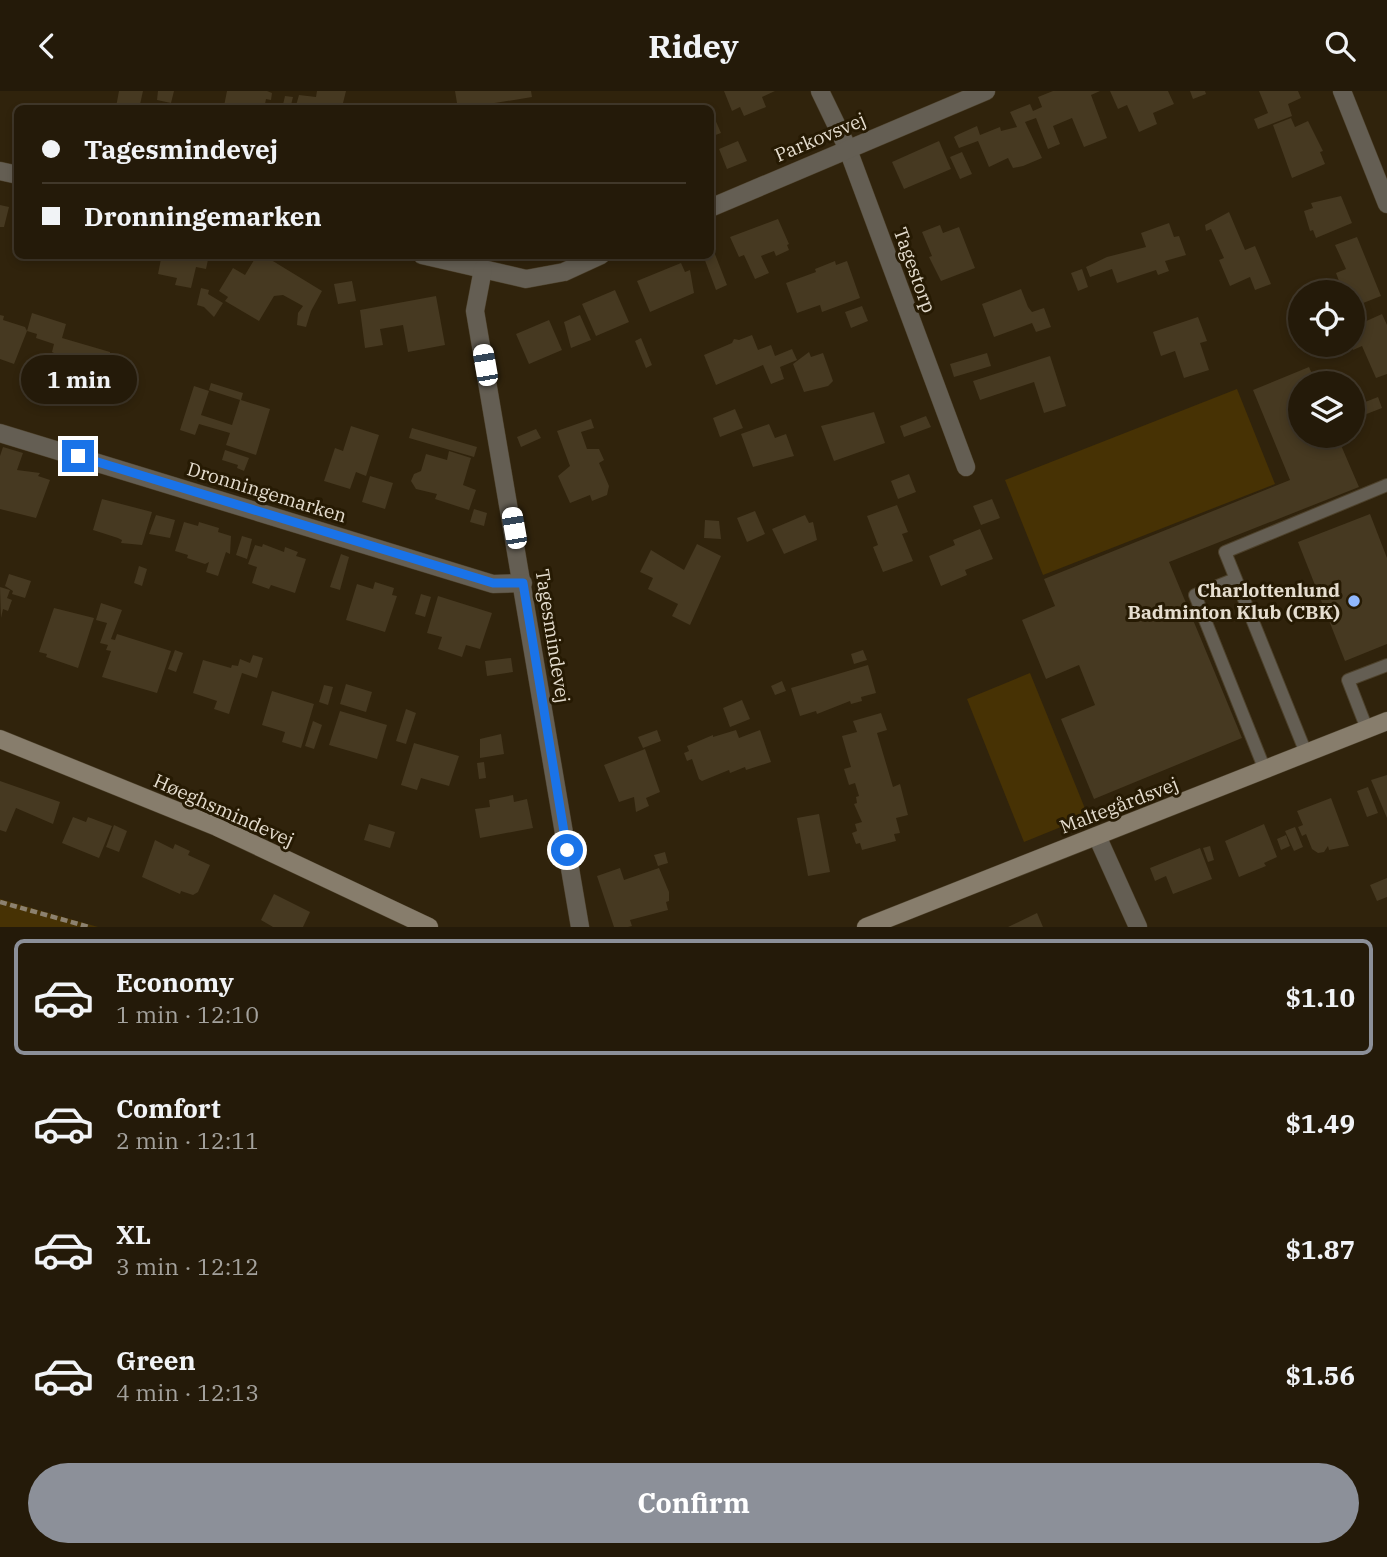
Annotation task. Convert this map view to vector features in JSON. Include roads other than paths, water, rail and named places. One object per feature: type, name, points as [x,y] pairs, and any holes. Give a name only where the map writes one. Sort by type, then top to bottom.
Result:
[{"type":"street","name":"Tagestorp","points":[[820,91],[847,147],[966,467]]},
{"type":"street","name":"Parkovsvej","points":[[714,206],[847,147],[986,91]]},
{"type":"street","points":[[1342,91],[1387,204]]},
{"type":"street","points":[[439,259],[526,279],[564,272],[592,259]]},
{"type":"street","name":"Tagesmindevej","points":[[483,269],[475,311],[580,927]]},
{"type":"street","name":"Dronningemarken","points":[[0,433],[493,583],[523,583]]},
{"type":"street","name":"Maltegårdsvej","points":[[866,927],[1387,721]]},
{"type":"street","name":"Høeghsmindevej","points":[[0,739],[217,827],[429,927]]},
{"type":"street","points":[[1097,836],[1138,927]]},
{"type":"lane","points":[[1307,753],[1224,552],[1387,485]]},
{"type":"lane","points":[[1235,579],[1195,595],[1265,770]]},
{"type":"lane","points":[[1367,729],[1348,680],[1387,664]]},
{"type":"place","name":"Charlottenlund Badminton Klub (CBK)","points":[[1354,601]]}]
